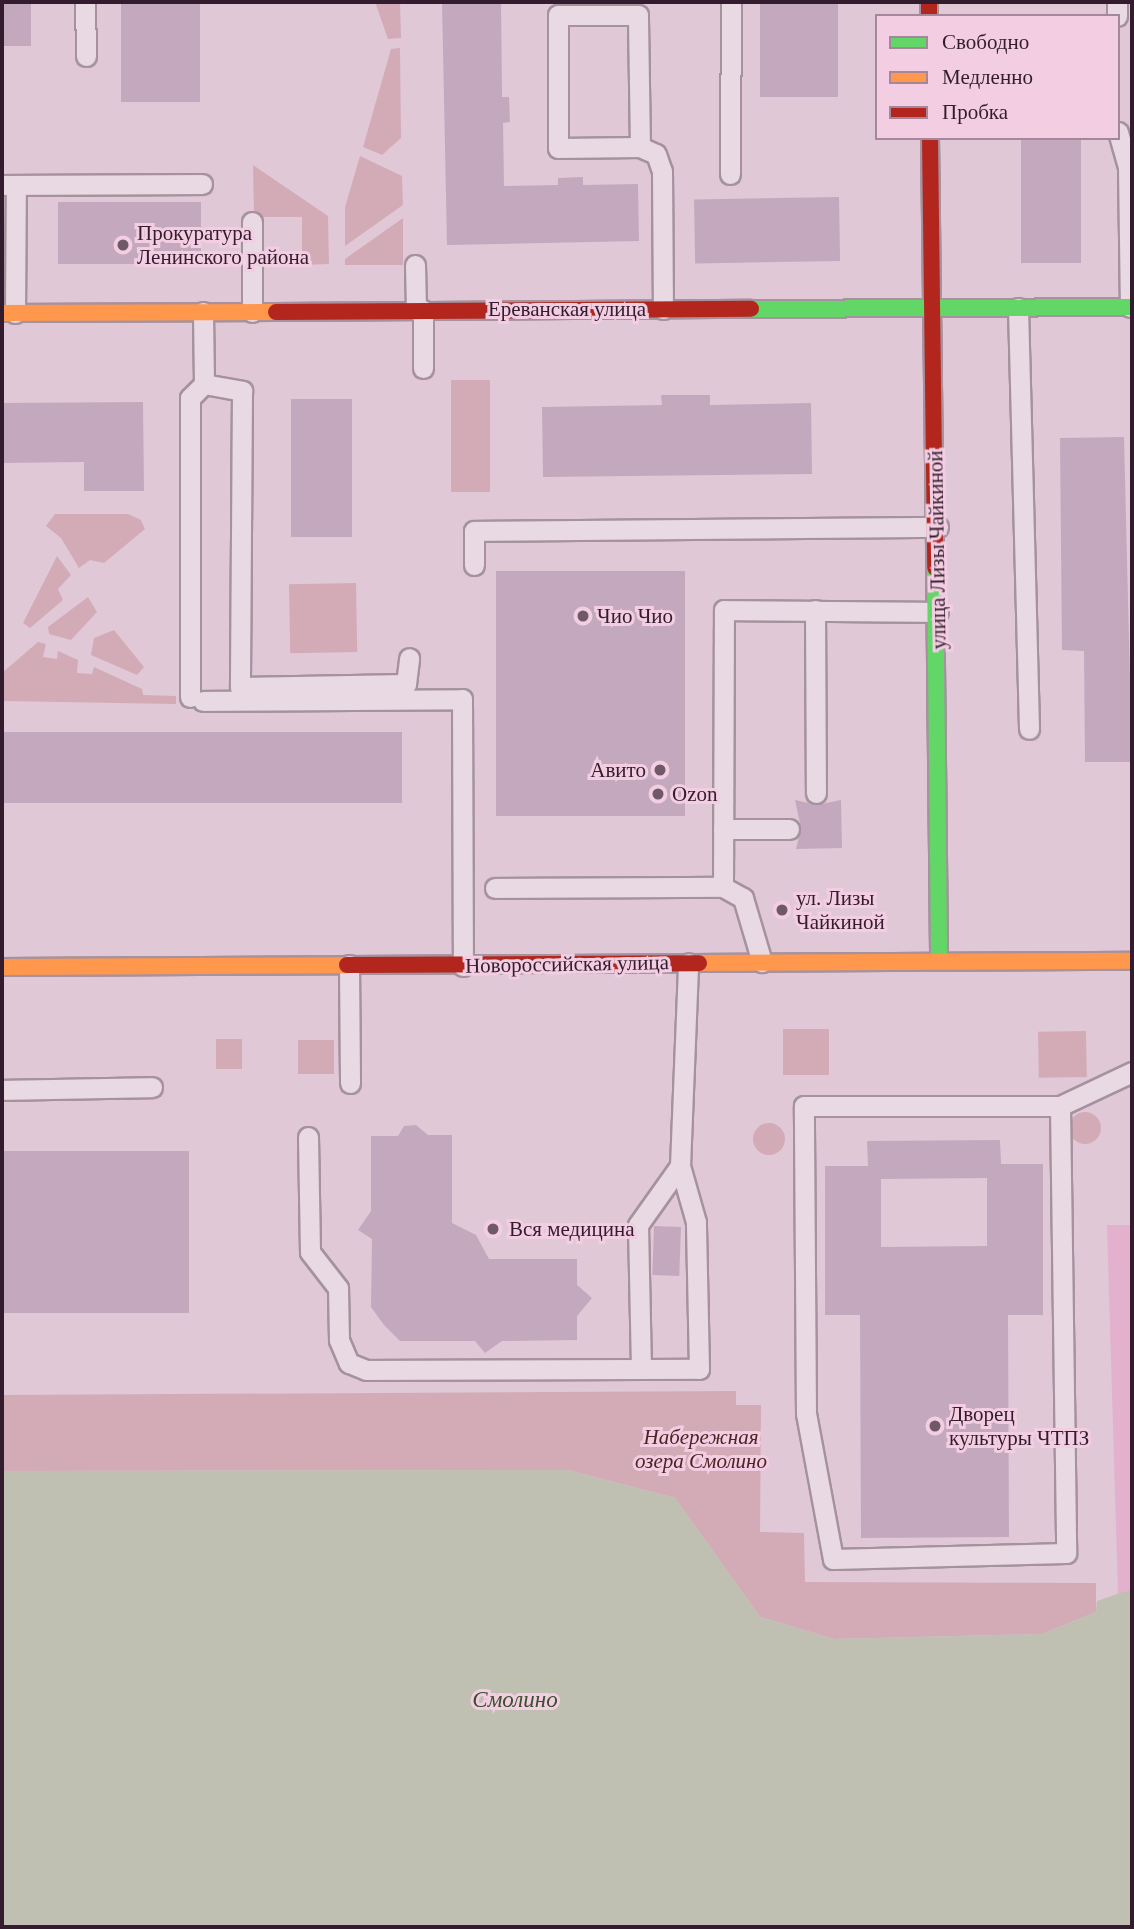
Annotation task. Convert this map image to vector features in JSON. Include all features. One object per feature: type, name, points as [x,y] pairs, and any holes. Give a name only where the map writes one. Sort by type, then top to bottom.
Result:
[{"type":"street","name":"улица Лизы Чайкиной","points":[[930,140],[938,527],[939,961]]},
{"type":"street","name":"Ереванская улица","points":[[8,313],[1131,307]]},
{"type":"street","name":"Новороссийская улица","points":[[2,967],[1132,961]]},
{"type":"lane","points":[[85,2],[86,56]]},
{"type":"lane","points":[[730,174],[732,2]]},
{"type":"lane","points":[[640,146],[638,15],[558,15],[558,148],[640,146],[656,153],[662,171],[663,309]]},
{"type":"lane","points":[[1120,138],[1130,167],[1131,307]]},
{"type":"lane","points":[[8,313],[9,185],[202,184]]},
{"type":"lane","points":[[252,222],[252,312]]},
{"type":"lane","points":[[415,265],[423,368]]},
{"type":"lane","points":[[1018,308],[1030,729]]},
{"type":"lane","points":[[203,312],[204,384],[190,398],[197,699],[462,699],[463,965]]},
{"type":"lane","points":[[204,384],[242,391],[240,687],[406,684],[409,658]]},
{"type":"lane","points":[[474,565],[474,531],[938,527]]},
{"type":"lane","points":[[723,887],[724,610],[938,612]]},
{"type":"lane","points":[[815,610],[816,793]]},
{"type":"lane","points":[[723,829],[789,829]]},
{"type":"lane","points":[[495,888],[723,887],[743,898],[762,962]]},
{"type":"lane","points":[[308,1137],[310,1252],[338,1288],[338,1340],[349,1363],[366,1370],[699,1369],[696,1222],[680,1166],[688,963]]},
{"type":"lane","points":[[349,965],[350,1083]]},
{"type":"lane","points":[[1060,1106],[1066,1553],[833,1559],[806,1413],[804,1106],[1060,1106],[1132,1072]]},
{"type":"lane","points":[[2,1090],[152,1087]]},
{"type":"lane","points":[[641,1368],[638,1225],[680,1166]]},
{"type":"green space","points":[[375,2],[400,2],[401,38],[388,39]]},
{"type":"green space","points":[[400,48],[401,138],[382,155],[363,147],[391,49]]},
{"type":"green space","points":[[360,156],[402,176],[403,205],[345,246],[345,207]]},
{"type":"green space","points":[[253,165],[328,216],[329,264],[302,265],[302,217],[254,217]]},
{"type":"green space","points":[[403,218],[403,265],[345,265],[345,259]]},
{"type":"green space","points":[[451,380],[490,380],[490,492],[451,492]]},
{"type":"green space","points":[[55,514],[128,514],[141,520],[145,529],[104,563],[90,560],[79,568],[61,538],[46,526]]},
{"type":"green space","points":[[57,556],[71,575],[58,589],[63,600],[30,628],[23,623]]},
{"type":"green space","points":[[356,583],[357,652],[290,653],[289,584]]},
{"type":"green space","points":[[88,597],[97,612],[71,640],[49,634],[48,627]]},
{"type":"green space","points":[[114,630],[144,667],[137,675],[91,655],[94,638]]},
{"type":"green space","points":[[38,642],[46,644],[43,657],[57,659],[58,651],[78,660],[77,673],[92,674],[94,667],[142,689],[143,695],[176,696],[176,704],[2,701],[2,673]]},
{"type":"green space","points":[[783,1029],[829,1029],[829,1075],[783,1075]]},
{"type":"green space","points":[[1086,1031],[1087,1077],[1039,1078],[1038,1032]]},
{"type":"green space","points":[[216,1039],[242,1039],[242,1069],[216,1069]]},
{"type":"green space","points":[[298,1040],[334,1040],[334,1074],[298,1074]]},
{"type":"green space","points":[[1085,1112],[1096,1117],[1101,1128],[1096,1139],[1085,1144],[1074,1139],[1069,1128],[1074,1117]]},
{"type":"green space","points":[[769,1123],[780,1128],[785,1139],[780,1150],[769,1155],[758,1150],[753,1139],[758,1128]]},
{"type":"green space","name":"Набережная озера Смолино","points":[[736,1391],[736,1405],[761,1405],[760,1532],[804,1533],[805,1582],[1096,1583],[1096,1612],[1042,1634],[834,1639],[760,1617],[675,1498],[568,1470],[2,1471],[2,1395]]},
{"type":"sand","points":[[1107,1225],[1132,1225],[1132,1589],[1118,1594]]},
{"type":"water","name":"Смолино","points":[[568,1470],[675,1498],[760,1617],[834,1639],[1042,1634],[1096,1612],[1097,1601],[1132,1589],[1132,1927],[2,1927],[2,1471]]},
{"type":"building","points":[[2,2],[31,2],[31,46],[2,46]]},
{"type":"building","points":[[121,2],[200,2],[200,102],[121,102]]},
{"type":"building","points":[[442,2],[501,2],[502,97],[509,97],[510,122],[503,123],[504,186],[558,185],[558,178],[583,177],[583,185],[638,184],[639,241],[447,245]]},
{"type":"building","points":[[760,2],[838,2],[838,97],[760,97]]},
{"type":"building","points":[[1021,140],[1081,140],[1081,263],[1021,263]]},
{"type":"building","points":[[839,197],[840,261],[695,264],[694,200]]},
{"type":"building","points":[[58,202],[201,202],[201,264],[58,264]]},
{"type":"building","points":[[661,395],[710,395],[710,405],[811,403],[812,474],[543,477],[542,407],[662,405]]},
{"type":"building","points":[[291,399],[352,399],[352,537],[291,537]]},
{"type":"building","points":[[143,402],[144,491],[84,491],[84,462],[2,463],[2,403]]},
{"type":"building","points":[[1124,437],[1132,762],[1085,762],[1084,651],[1062,650],[1060,438]]},
{"type":"building","points":[[496,571],[685,571],[685,816],[496,816]]},
{"type":"building","points":[[2,732],[402,732],[402,803],[2,803]]},
{"type":"building","points":[[795,800],[817,805],[841,800],[842,848],[796,849],[801,828]]},
{"type":"building","points":[[416,1125],[428,1135],[452,1135],[452,1223],[476,1235],[489,1259],[577,1259],[577,1285],[592,1298],[577,1316],[577,1340],[502,1341],[485,1353],[475,1341],[400,1341],[384,1325],[371,1307],[372,1239],[358,1230],[371,1211],[371,1136],[398,1136],[404,1126]]},
{"type":"building","name":"Дворец культуры ЧТПЗ","points":[[1000,1140],[1001,1164],[1043,1164],[1043,1315],[1008,1315],[1009,1537],[861,1538],[860,1315],[825,1315],[825,1166],[868,1166],[867,1141]],"holes":[[[987,1178],[987,1246],[881,1247],[881,1179]]]},
{"type":"building","points":[[2,1151],[189,1151],[189,1313],[2,1313]]},
{"type":"building","points":[[654,1226],[681,1227],[679,1276],[652,1275]]},
{"type":"traffic: fast","points":[[751,309],[1132,307]]},
{"type":"traffic: fast","points":[[935,568],[939,961]]},
{"type":"traffic: slow","points":[[2,313],[276,312]]},
{"type":"traffic: slow","points":[[699,963],[1132,961]]},
{"type":"traffic: slow","points":[[2,967],[347,965]]},
{"type":"traffic: jam","points":[[929,2],[929,14]]},
{"type":"traffic: jam","points":[[930,140],[935,568]]},
{"type":"traffic: jam","points":[[276,312],[751,309]]},
{"type":"traffic: jam","points":[[347,965],[699,963]]},
{"type":"place","name":"Прокуратура Ленинского района","points":[[123,245]]},
{"type":"place","name":"Чио Чио","points":[[583,616]]},
{"type":"place","name":"Авито","points":[[660,770]]},
{"type":"place","name":"Ozon","points":[[658,794]]},
{"type":"place","name":"ул. Лизы Чайкиной","points":[[782,910]]},
{"type":"place","name":"Вся медицина","points":[[493,1229]]},
{"type":"place","name":"Дворец культуры ЧТПЗ","points":[[935,1426]]}]
